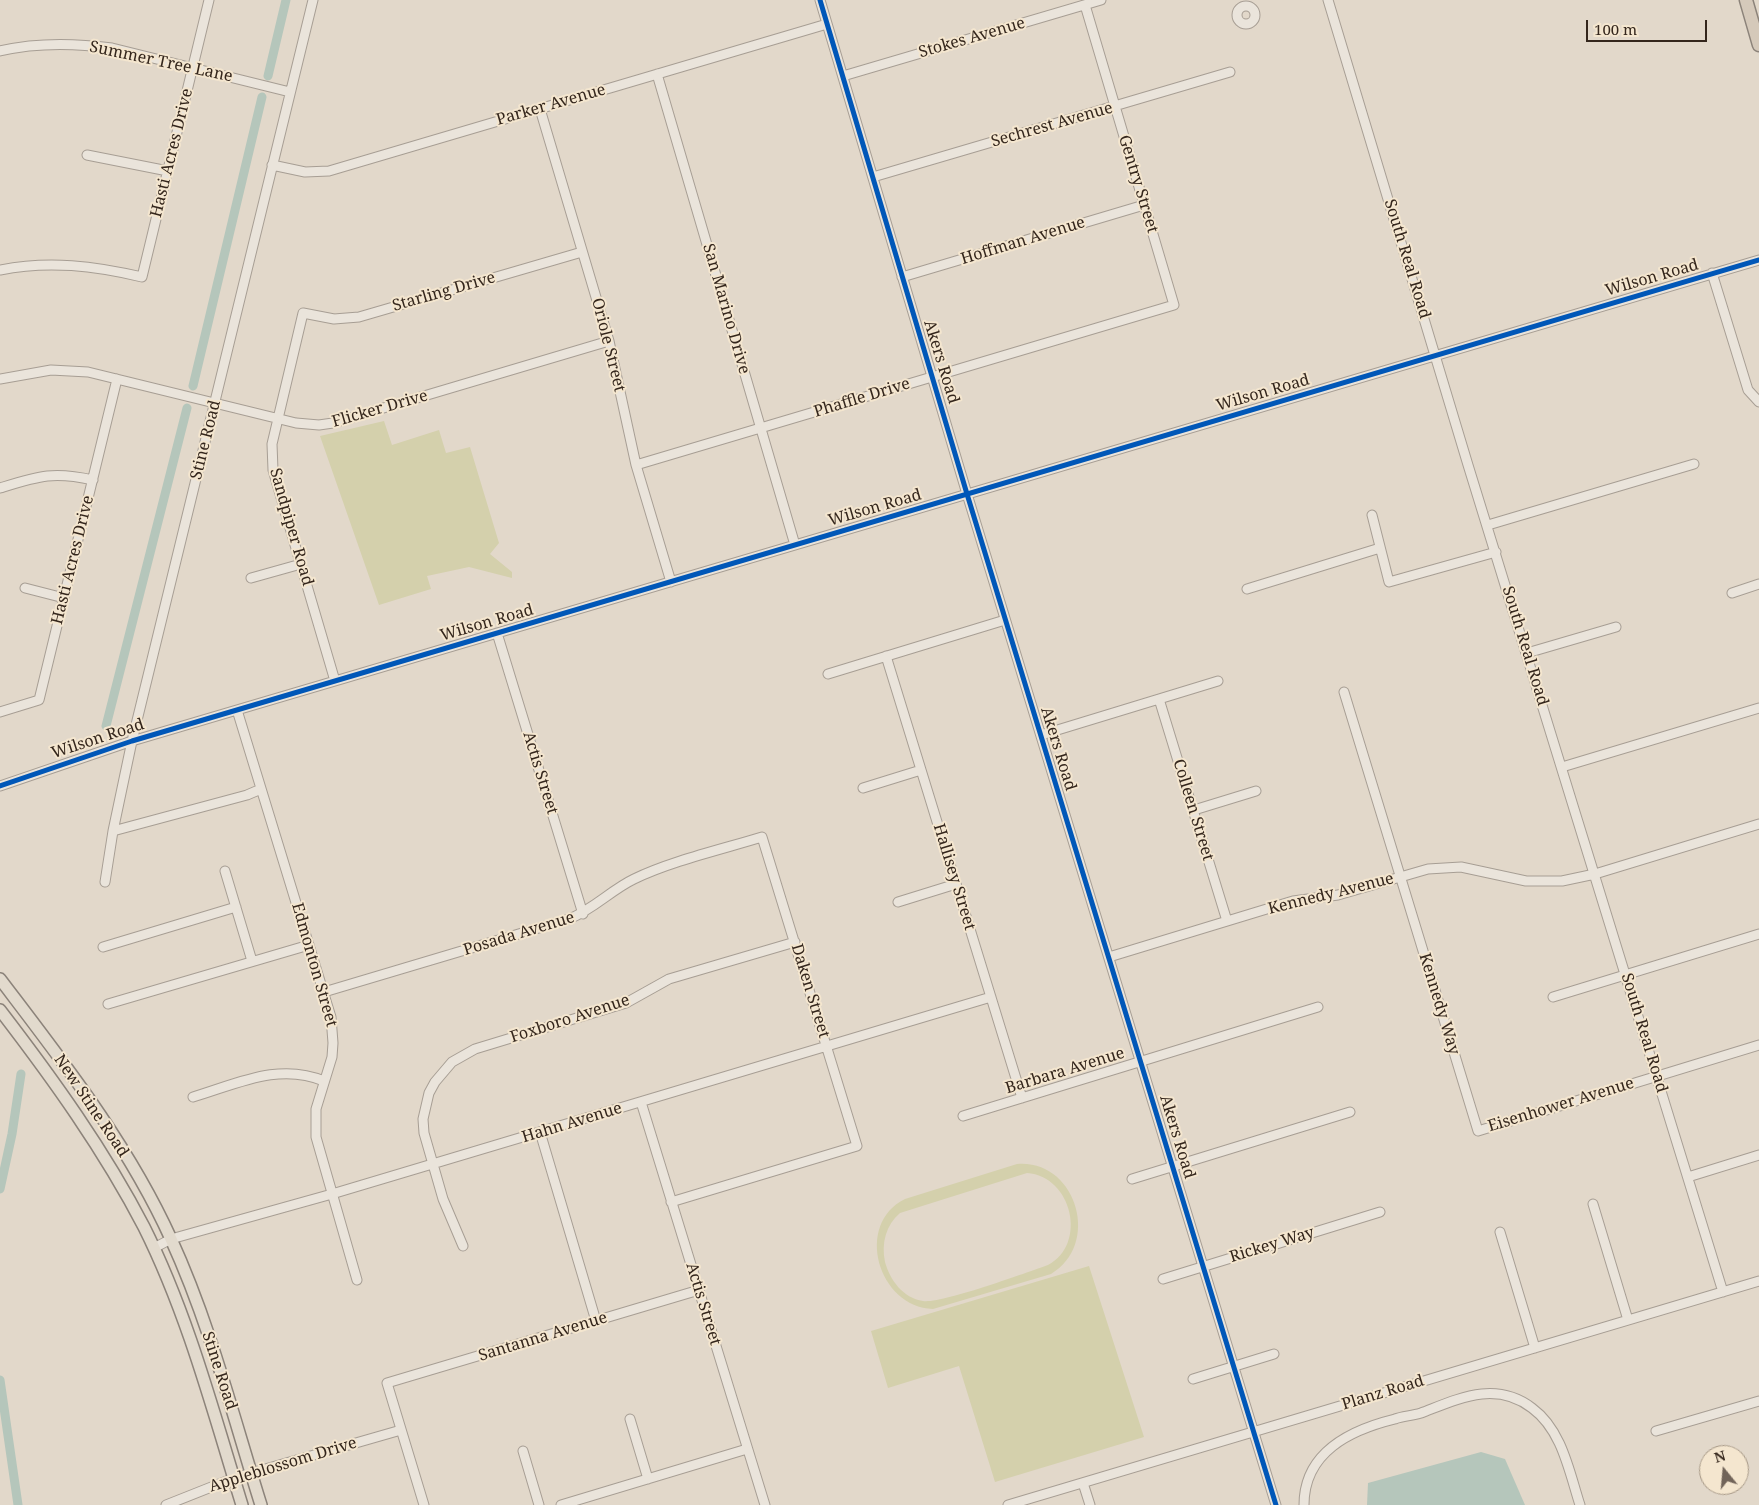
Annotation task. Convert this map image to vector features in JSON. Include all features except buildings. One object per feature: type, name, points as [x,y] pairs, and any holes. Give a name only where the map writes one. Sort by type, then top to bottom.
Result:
[{"type":"highway","points":[[1746,0],[1759,45]]},
{"type":"main road","name":"New Stine Road","points":[[0,979],[102,1118],[138,1178],[171,1239]]},
{"type":"main road","name":"New Stine Road","points":[[0,1010],[82,1122],[154,1248]]},
{"type":"main road","name":"Stine Road","points":[[171,1239],[214,1353],[260,1505]]},
{"type":"main road","name":"Stine Road","points":[[154,1248],[197,1358],[242,1505]]},
{"type":"street","name":"Hasti Acres Drive","points":[[0,270],[57,264],[106,268],[142,277],[210,0]]},
{"type":"street","name":"Stine Road","points":[[104,882],[132,741],[312,0]]},
{"type":"street","name":"Akers Road","points":[[820,0],[1005,620],[1254,1432],[1273,1504]]},
{"type":"street","name":"Stokes Avenue","points":[[843,76],[1100,0]]},
{"type":"street","name":"South Real Road","points":[[1328,0],[1723,1292]]},
{"type":"street","name":"Gentry Street","points":[[1085,5],[1174,305]]},
{"type":"street","name":"Parker Avenue","points":[[272,164],[305,172],[329,171],[828,24]]},
{"type":"street","name":"Summer Tree Lane","points":[[0,51],[44,44],[89,45],[290,92]]},
{"type":"street","name":"Sechrest Avenue","points":[[873,178],[1230,72]]},
{"type":"street","name":"San Marino Drive","points":[[657,74],[795,545]]},
{"type":"street","name":"Oriole Street","points":[[540,108],[609,341],[636,465],[670,582]]},
{"type":"street","points":[[87,155],[168,171]]},
{"type":"street","name":"Hoffman Avenue","points":[[902,277],[1144,206]]},
{"type":"street","name":"Starling Drive","points":[[303,313],[334,319],[359,318],[582,252]]},
{"type":"street","name":"Wilson Road","points":[[0,786],[132,741],[1759,260]]},
{"type":"street","points":[[1712,273],[1748,390],[1759,402]]},
{"type":"street","name":"Phaffle Drive","points":[[636,465],[1174,305]]},
{"type":"street","name":"Sandpiper Road","points":[[303,313],[272,444],[273,470],[336,681]]},
{"type":"street","name":"Flicker Drive","points":[[0,379],[51,370],[88,372],[304,424],[333,423],[609,341]]},
{"type":"street","name":"Hasti Acres Drive","points":[[0,712],[39,700],[117,379]]},
{"type":"street","points":[[1488,525],[1694,464]]},
{"type":"street","points":[[0,488],[43,475],[56,474],[93,480]]},
{"type":"street","points":[[1372,515],[1389,582],[1496,552]]},
{"type":"street","points":[[1247,589],[1380,548]]},
{"type":"street","points":[[251,578],[301,564]]},
{"type":"street","points":[[1732,593],[1759,584]]},
{"type":"street","points":[[26,588],[64,598]]},
{"type":"street","points":[[828,674],[1005,620]]},
{"type":"street","points":[[1528,653],[1616,627]]},
{"type":"street","name":"Actis Street","points":[[497,633],[583,914]]},
{"type":"street","name":"Hallisey Street","points":[[886,656],[1022,1098]]},
{"type":"street","points":[[1040,735],[1218,681]]},
{"type":"street","name":"Kennedy Way","points":[[1344,692],[1478,1131]]},
{"type":"street","name":"Colleen Street","points":[[1159,699],[1227,921]]},
{"type":"street","points":[[1562,767],[1759,708]]},
{"type":"street","name":"Edmonton Street","points":[[237,710],[331,1017],[332,1058],[316,1109],[315,1130],[318,1149],[357,1280]]},
{"type":"street","points":[[863,788],[922,770]]},
{"type":"street","points":[[113,831],[248,795],[261,789]]},
{"type":"street","points":[[1194,810],[1256,792]]},
{"type":"street","name":"Kennedy Avenue","points":[[1109,958],[1293,901],[1338,895],[1400,877],[1444,867],[1477,869],[1508,878],[1544,882],[1595,874],[1759,824]]},
{"type":"street","name":"Posada Avenue","points":[[324,992],[583,914],[621,886],[645,874],[762,837]]},
{"type":"street","name":"Daken Street","points":[[671,1202],[857,1146],[762,837]]},
{"type":"street","points":[[225,871],[252,961]]},
{"type":"street","points":[[898,902],[956,884]]},
{"type":"street","points":[[104,947],[236,907]]},
{"type":"street","points":[[1553,997],[1759,934]]},
{"type":"street","name":"Foxboro Avenue","points":[[463,1246],[443,1199],[424,1133],[425,1106],[435,1082],[443,1071],[463,1055],[475,1049],[612,1008],[669,979],[794,942]]},
{"type":"street","points":[[108,1004],[309,945]]},
{"type":"street","name":"Hahn Avenue","points":[[154,1248],[171,1239],[332,1194],[991,997]]},
{"type":"street","name":"Barbara Avenue","points":[[963,1116],[1318,1007]]},
{"type":"street","name":"Eisenhower Avenue","points":[[1478,1131],[1759,1045]]},
{"type":"street","points":[[193,1097],[275,1073],[298,1073],[324,1081]]},
{"type":"street","name":"Actis Street","points":[[641,1102],[765,1505]]},
{"type":"street","points":[[1132,1179],[1350,1112]]},
{"type":"street","points":[[540,1132],[596,1321]]},
{"type":"street","points":[[1688,1177],[1759,1155]]},
{"type":"street","points":[[1593,1204],[1628,1320]]},
{"type":"street","name":"Rickey Way","points":[[1163,1279],[1380,1212]]},
{"type":"street","points":[[1500,1232],[1535,1348]]},
{"type":"street","name":"Planz Road","points":[[1008,1505],[1759,1281]]},
{"type":"street","name":"Santanna Avenue","points":[[401,1430],[387,1383],[698,1290]]},
{"type":"street","points":[[1193,1378],[1274,1354]]},
{"type":"street","points":[[1304,1505],[1306,1488],[1316,1463],[1328,1448],[1343,1437],[1355,1431],[1422,1412],[1447,1402],[1484,1393],[1519,1400],[1531,1407],[1549,1424],[1561,1446],[1580,1505]]},
{"type":"street","points":[[1656,1431],[1759,1401]]},
{"type":"street","points":[[630,1419],[648,1479]]},
{"type":"street","points":[[401,1430],[424,1505]]},
{"type":"street","name":"Appleblossom Drive","points":[[166,1505],[250,1472],[401,1430]]},
{"type":"street","points":[[560,1505],[748,1449]]},
{"type":"street","points":[[523,1451],[539,1505]]},
{"type":"street","points":[[1083,1483],[1090,1505]]},
{"type":"shaded area","points":[[384,421],[392,445],[439,430],[446,453],[470,447],[499,543],[490,554],[512,572],[512,578],[469,567],[427,576],[431,589],[379,605],[320,436]]},
{"type":"shaded area","points":[[1017,1164],[1037,1166],[1054,1175],[1067,1189],[1075,1206],[1078,1225],[1076,1243],[1067,1260],[1051,1274],[933,1309],[914,1305],[898,1294],[887,1280],[879,1263],[877,1244],[880,1226],[889,1211],[905,1199]],"holes":[[[1027,1173],[1042,1177],[1055,1186],[1064,1198],[1069,1212],[1071,1227],[1068,1242],[1060,1255],[1048,1265],[984,1287],[933,1301],[916,1299],[898,1287],[887,1269],[884,1241],[891,1223],[900,1213]]]},
{"type":"shaded area","points":[[1089,1266],[1144,1437],[995,1482],[959,1366],[888,1388],[871,1331]]},
{"type":"shaded area","points":[[1481,1452],[1505,1459],[1525,1505],[1367,1505],[1368,1483]]},
{"type":"waterway","points":[[268,76],[286,0]]},
{"type":"waterway","points":[[193,386],[262,97]]},
{"type":"waterway","points":[[106,726],[187,408]]},
{"type":"waterway","points":[[0,1189],[12,1134],[21,1074]]},
{"type":"waterway","points":[[0,1380],[18,1505]]},
{"type":"cycle path","points":[[820,0],[967,494],[1276,1505]]},
{"type":"cycle path","points":[[0,786],[132,741],[1759,260]]}]
